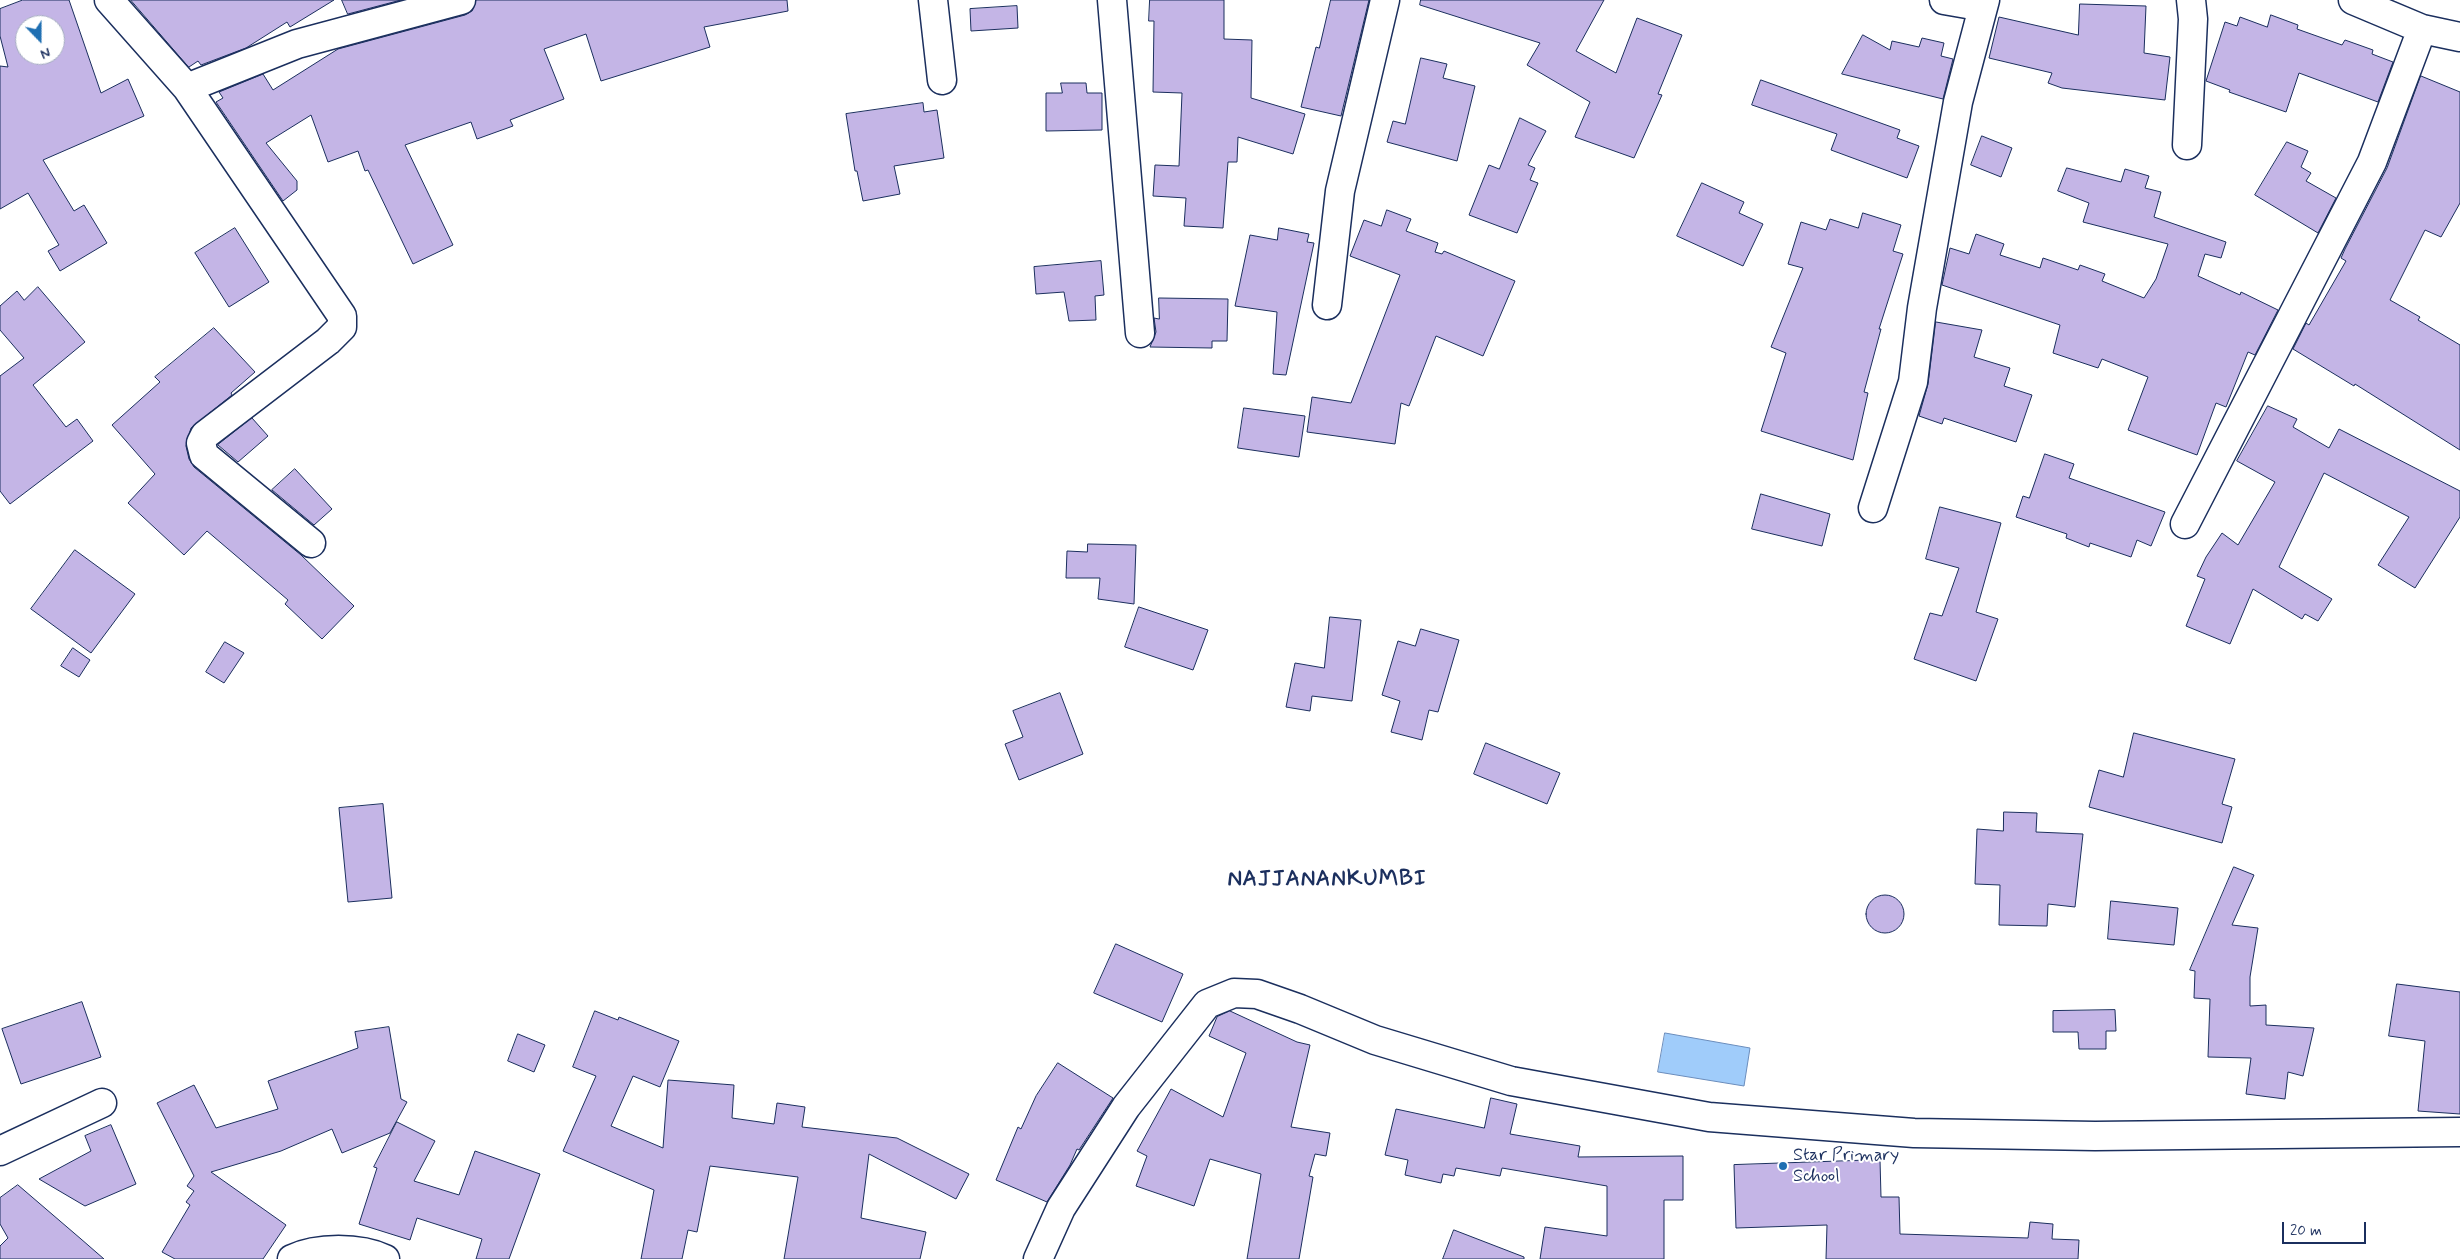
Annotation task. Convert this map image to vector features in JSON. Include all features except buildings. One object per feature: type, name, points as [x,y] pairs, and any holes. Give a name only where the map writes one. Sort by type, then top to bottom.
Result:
[{"type":"street","points":[[109,0],[187,88],[342,316],[342,327],[328,341],[205,435],[201,443],[204,454],[311,544]]},
{"type":"street","points":[[187,88],[297,44],[461,0]]},
{"type":"street","points":[[933,0],[942,80]]},
{"type":"street","points":[[1112,0],[1140,333]]},
{"type":"street","points":[[1327,305],[1340,190],[1385,0]]},
{"type":"street","points":[[1873,508],[1913,382],[1922,308],[1958,102],[1984,0],[1967,4],[1944,0]]},
{"type":"street","points":[[2187,145],[2193,19],[2191,0]]},
{"type":"street","points":[[2353,0],[2422,29],[2460,37]]},
{"type":"street","points":[[2185,524],[2372,162],[2422,29]]},
{"type":"street","points":[[1038,1259],[1061,1208],[1126,1107],[1207,1004],[1234,993],[1257,994],[1300,1009],[1375,1040],[1511,1081],[1709,1117],[1914,1133],[2076,1136],[2460,1132]]},
{"type":"street","points":[[0,1151],[102,1103]]},
{"type":"street","points":[[292,1259],[308,1251],[355,1251],[385,1259]]},
{"type":"water","points":[[1665,1033],[1750,1048],[1744,1086],[1658,1072]]},
{"type":"place","name":"Star Primary School","points":[[1783,1166]]},
{"type":"district","name":"NAJJANANKUMBI","points":[[1327,880]]}]
